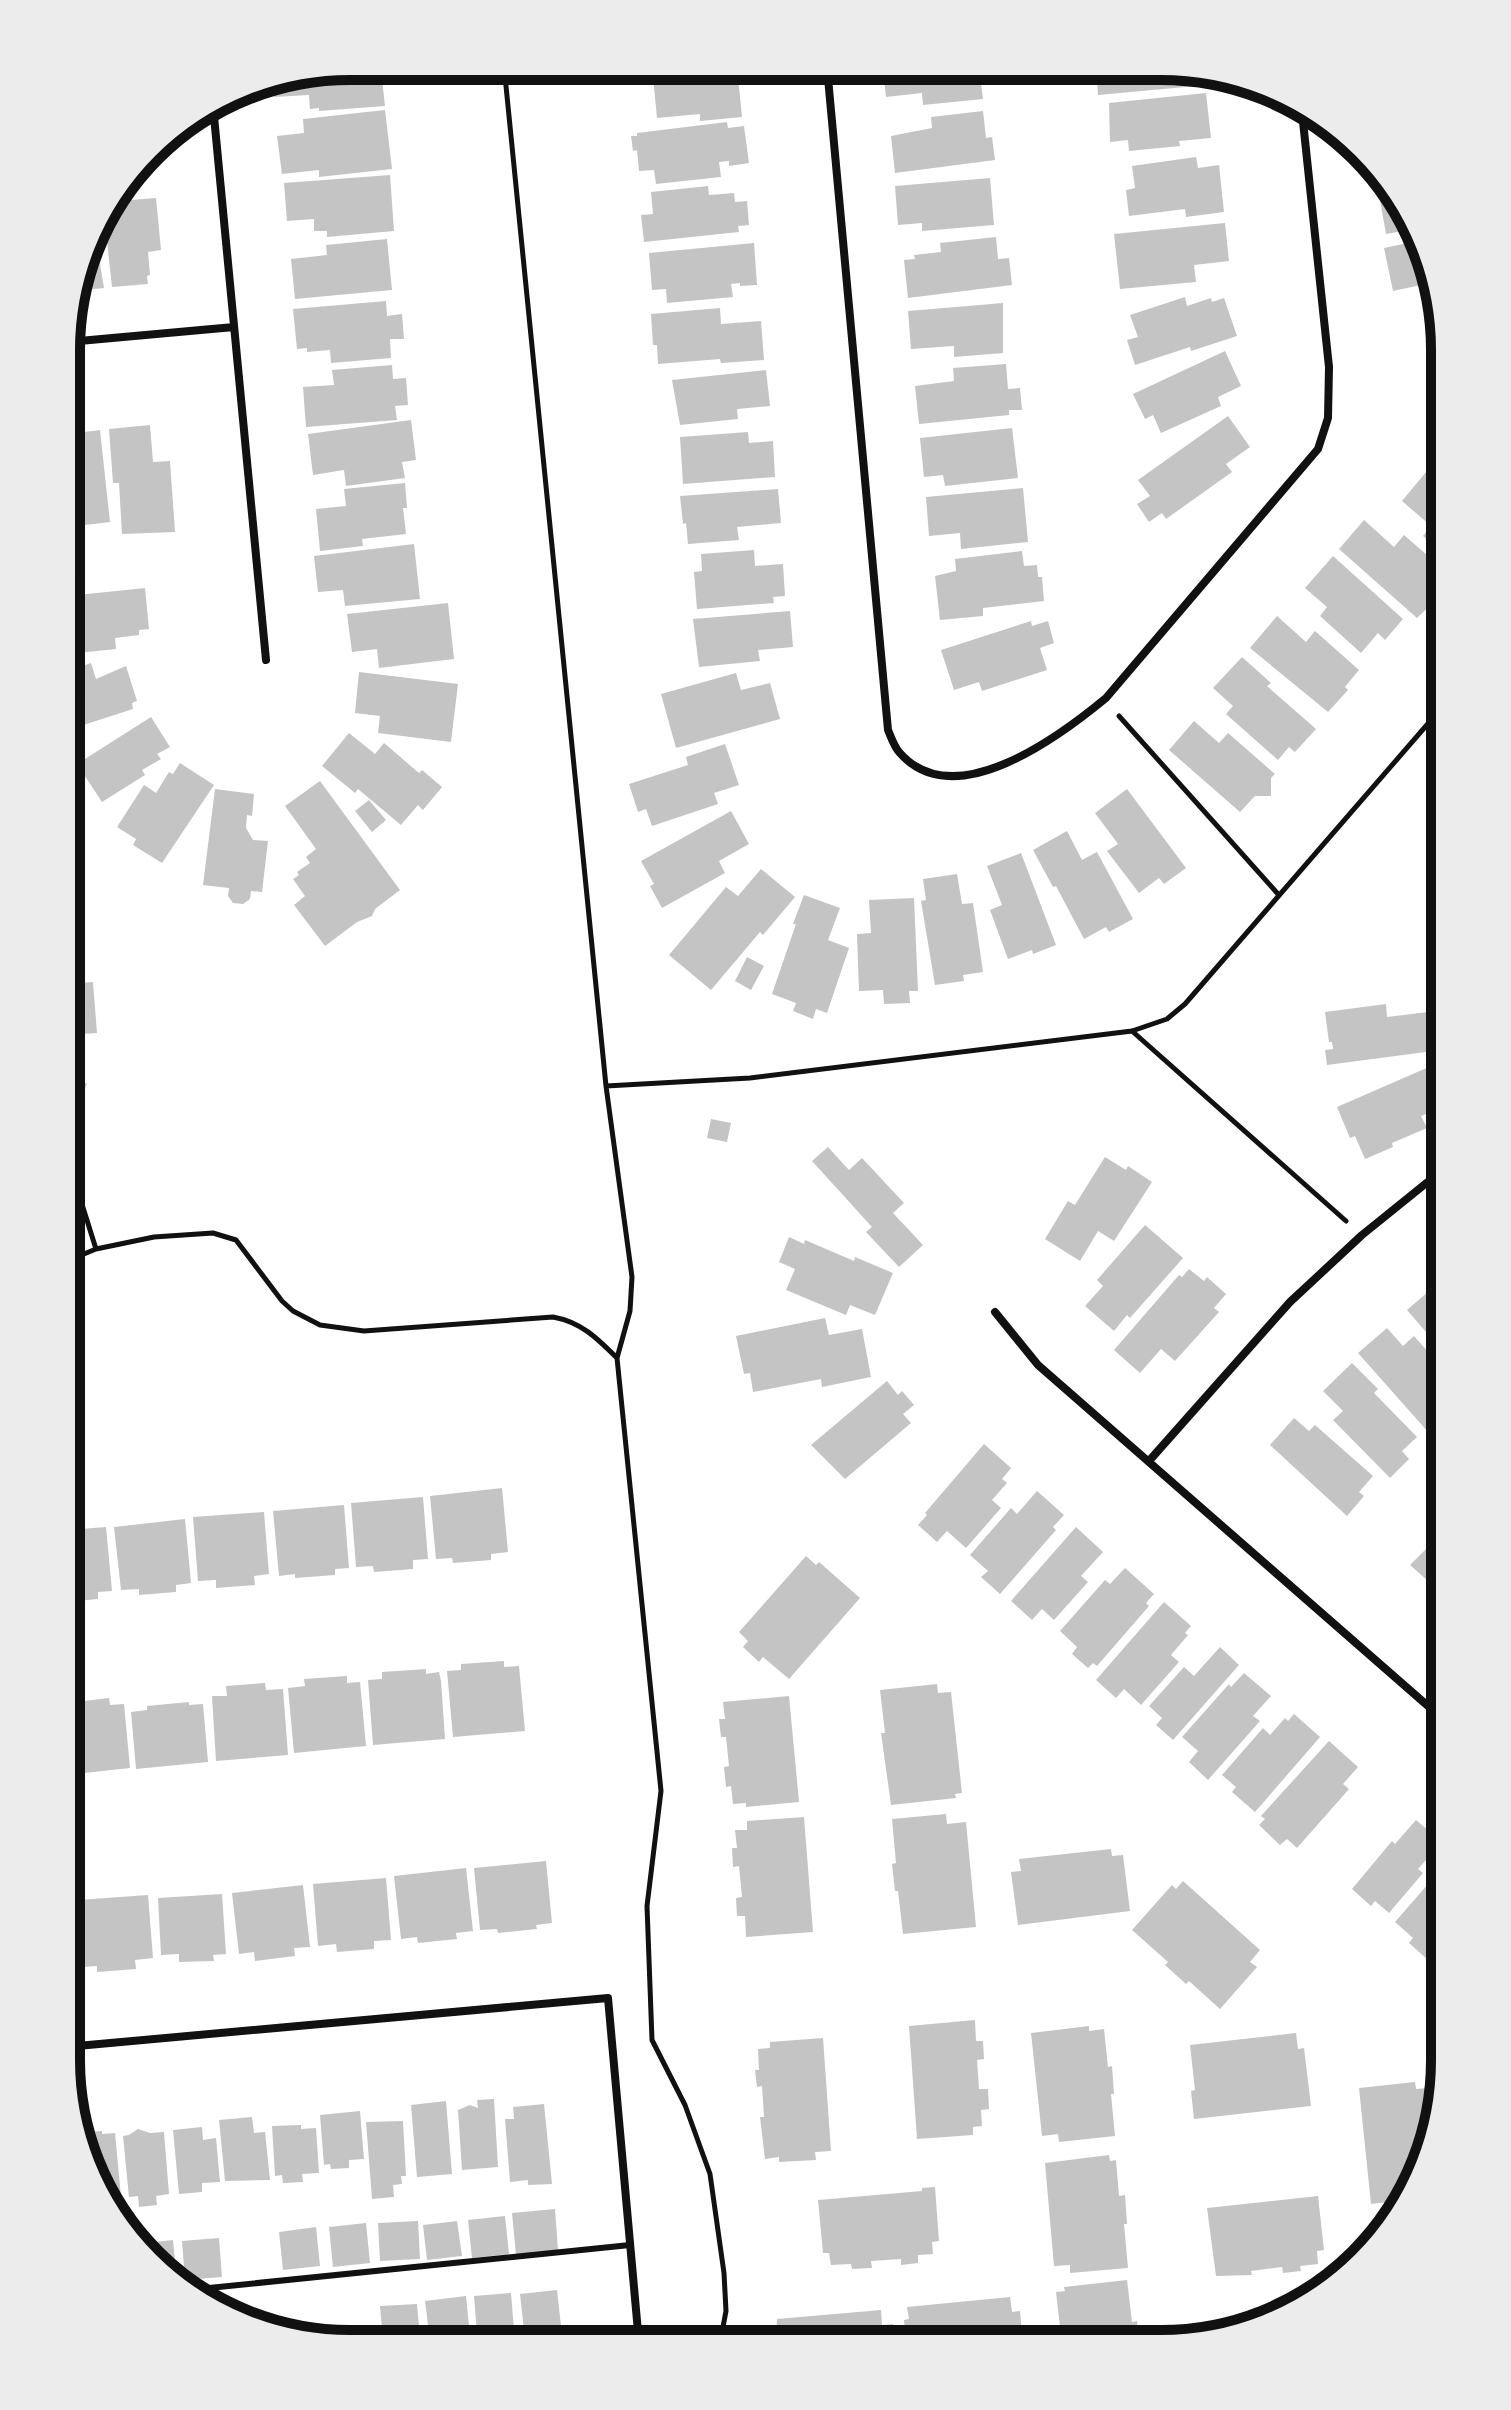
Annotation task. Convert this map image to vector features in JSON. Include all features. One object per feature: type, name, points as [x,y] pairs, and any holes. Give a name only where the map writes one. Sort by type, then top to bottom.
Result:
[{"type":"street","points":[[828,80],[888,730],[898,751],[917,767],[949,777],[1012,761],[1074,725],[1106,698],[1318,449],[1325,432],[1329,394],[1303,121]]},
{"type":"street","points":[[214,117],[266,660]]},
{"type":"street","points":[[81,341],[234,327]]},
{"type":"street","points":[[1149,1461],[1255,1339],[1362,1235],[1431,1180]]},
{"type":"street","points":[[995,1312],[1038,1365],[1430,1708]]},
{"type":"street","points":[[80,2046],[608,1998],[638,2330]]},
{"type":"lane","points":[[207,2288],[630,2245]]},
{"type":"path","points":[[505,81],[606,1086],[632,1277],[630,1311],[617,1358],[661,1791],[647,1906],[652,2040],[685,2105],[710,2174],[724,2273],[726,2311],[722,2330]]},
{"type":"path","points":[[1106,698],[1125,726],[1278,894]]},
{"type":"path","points":[[606,1086],[750,1078],[1132,1031],[1167,1019],[1185,1004],[1431,720]]},
{"type":"path","points":[[1132,1031],[1362,1235]]},
{"type":"path","points":[[80,1198],[96,1249]]},
{"type":"path","points":[[80,1256],[96,1249],[193,1233],[228,1235],[244,1248],[282,1301],[293,1311],[320,1325],[364,1331],[553,1317],[566,1319],[586,1329],[617,1358]]},
{"type":"building","points":[[884,80],[981,80],[983,99],[923,105],[922,93],[886,97]]},
{"type":"building","points":[[1097,80],[1161,80],[1207,84],[1207,85],[1098,95]]},
{"type":"building","points":[[382,81],[385,106],[319,111],[319,108],[310,109],[309,95],[274,97],[273,91],[297,85]]},
{"type":"building","points":[[653,81],[738,81],[742,117],[700,121],[700,114],[657,118]]},
{"type":"building","points":[[1206,93],[1211,138],[1179,141],[1180,146],[1129,151],[1128,140],[1110,142],[1109,103]]},
{"type":"building","points":[[385,110],[392,169],[319,177],[319,170],[282,174],[277,136],[304,133],[303,119]]},
{"type":"building","points":[[983,111],[986,138],[992,137],[995,160],[895,173],[891,136],[932,128],[931,117]]},
{"type":"building","points":[[727,122],[728,128],[744,126],[749,163],[729,166],[729,161],[719,162],[721,177],[656,184],[654,170],[639,171],[637,150],[633,151],[631,136]]},
{"type":"building","points":[[1196,157],[1198,168],[1219,165],[1224,212],[1186,217],[1185,209],[1129,216],[1126,190],[1135,188],[1132,166]]},
{"type":"building","points":[[390,175],[394,231],[327,237],[327,231],[314,231],[314,219],[287,221],[284,183]]},
{"type":"building","points":[[990,178],[994,225],[922,231],[922,223],[898,225],[895,186]]},
{"type":"building","points":[[708,186],[709,195],[734,193],[735,202],[747,201],[749,225],[738,226],[739,232],[644,242],[641,215],[653,214],[651,192]]},
{"type":"building","points":[[130,194],[131,200],[156,198],[161,250],[148,252],[148,284],[112,287],[106,235],[116,215]]},
{"type":"building","points":[[1379,195],[1395,215],[1402,231],[1386,234]]},
{"type":"building","points":[[1225,223],[1229,261],[1194,265],[1196,282],[1120,289],[1114,234]]},
{"type":"building","points":[[996,237],[998,259],[1009,258],[1012,285],[908,298],[904,260],[915,259],[914,255],[941,252],[940,243]]},
{"type":"building","points":[[387,239],[392,290],[295,299],[291,259],[327,255],[326,245]]},
{"type":"building","points":[[754,243],[757,285],[731,284],[733,297],[667,303],[666,289],[652,290],[649,253]]},
{"type":"building","points":[[1408,243],[1423,285],[1393,291],[1384,248]]},
{"type":"building","points":[[98,253],[104,288],[87,290]]},
{"type":"building","points":[[1185,297],[1187,306],[1211,298],[1212,302],[1224,298],[1237,336],[1135,365],[1127,340],[1138,337],[1130,315]]},
{"type":"building","points":[[386,301],[387,316],[402,314],[404,339],[390,339],[391,358],[331,363],[330,350],[307,352],[307,348],[297,349],[293,309]]},
{"type":"building","points":[[1003,303],[1003,353],[954,357],[954,346],[911,349],[908,311]]},
{"type":"building","points":[[720,308],[721,324],[761,321],[764,360],[721,363],[720,359],[658,364],[651,314]]},
{"type":"building","points":[[1225,351],[1241,386],[1218,397],[1221,406],[1161,433],[1153,415],[1145,419],[1133,394]]},
{"type":"building","points":[[1006,364],[1008,389],[1020,388],[1022,410],[1009,410],[1009,415],[919,424],[915,386],[954,381],[953,368]]},
{"type":"building","points":[[392,365],[393,379],[406,378],[408,405],[395,406],[397,420],[306,427],[303,387],[334,385],[332,370]]},
{"type":"building","points":[[766,370],[770,406],[737,409],[738,419],[680,425],[672,380]]},
{"type":"building","points":[[1228,416],[1250,447],[1226,464],[1232,472],[1166,519],[1162,513],[1149,522],[1137,504],[1150,496],[1138,480]]},
{"type":"building","points":[[411,420],[416,460],[402,462],[405,478],[346,486],[344,470],[313,475],[308,434]]},
{"type":"building","points":[[150,425],[153,462],[170,461],[175,532],[122,534],[119,483],[113,483],[109,429]]},
{"type":"building","points":[[1012,428],[1018,478],[945,486],[943,475],[924,477],[920,438]]},
{"type":"building","points":[[100,430],[110,522],[80,526],[80,432]]},
{"type":"building","points":[[748,432],[749,443],[773,441],[775,477],[683,484],[680,437]]},
{"type":"building","points":[[1426,472],[1431,476],[1431,526],[1402,501]]},
{"type":"building","points":[[405,483],[407,508],[403,508],[406,534],[362,539],[363,546],[320,551],[316,509],[346,506],[344,489]]},
{"type":"building","points":[[1023,488],[1028,542],[961,549],[960,533],[929,536],[926,497]]},
{"type":"building","points":[[778,489],[781,523],[737,527],[739,540],[688,544],[680,496]]},
{"type":"building","points":[[1364,520],[1394,547],[1404,535],[1431,558],[1431,605],[1417,618],[1339,549]]},
{"type":"building","points":[[1431,526],[1431,542],[1423,536]]},
{"type":"building","points":[[414,544],[420,599],[345,606],[343,590],[318,592],[314,556]]},
{"type":"building","points":[[754,550],[755,566],[783,564],[785,596],[773,597],[774,603],[697,609],[694,572],[702,571],[701,554]]},
{"type":"building","points":[[1022,551],[1024,566],[1037,565],[1038,577],[1042,577],[1044,601],[983,608],[983,616],[940,620],[935,576],[956,571],[955,559]]},
{"type":"building","points":[[1333,556],[1403,619],[1385,640],[1378,633],[1361,653],[1320,616],[1327,607],[1305,588]]},
{"type":"building","points":[[145,588],[149,629],[139,630],[139,635],[115,638],[116,649],[80,653],[80,595]]},
{"type":"building","points":[[448,603],[454,659],[379,668],[377,649],[352,652],[347,614]]},
{"type":"building","points":[[790,611],[793,647],[758,650],[760,661],[699,667],[693,619]]},
{"type":"building","points":[[1277,616],[1306,642],[1315,631],[1359,670],[1345,687],[1348,690],[1328,712],[1250,648]]},
{"type":"building","points":[[1031,621],[1032,626],[1048,621],[1054,643],[1040,648],[1047,670],[982,691],[979,682],[954,690],[941,650]]},
{"type":"building","points":[[1242,657],[1271,683],[1267,686],[1316,729],[1295,752],[1289,747],[1278,760],[1226,714],[1233,706],[1213,688]]},
{"type":"building","points":[[91,663],[96,679],[126,666],[137,701],[132,703],[133,709],[80,726],[80,667]]},
{"type":"building","points":[[359,672],[458,684],[451,742],[378,733],[380,716],[355,713]]},
{"type":"building","points":[[736,673],[741,690],[770,683],[780,719],[676,748],[661,694]]},
{"type":"building","points":[[151,717],[170,747],[157,754],[161,759],[142,770],[145,775],[102,802],[80,769],[80,762]]},
{"type":"building","points":[[1194,721],[1219,743],[1228,733],[1275,774],[1271,778],[1271,796],[1255,796],[1240,812],[1169,750]]},
{"type":"building","points":[[349,733],[375,754],[384,743],[419,773],[422,770],[442,787],[423,810],[418,805],[401,825],[358,789],[355,793],[322,766]]},
{"type":"building","points":[[725,744],[739,785],[714,793],[718,804],[652,826],[646,809],[638,812],[629,784],[688,765],[686,757]]},
{"type":"building","points":[[180,763],[214,785],[162,863],[133,845],[136,839],[117,827],[144,785],[156,793],[169,772],[173,774]]},
{"type":"building","points":[[320,781],[400,890],[375,909],[372,916],[357,922],[325,946],[294,905],[305,896],[293,879],[310,863],[306,857],[316,849],[285,806]]},
{"type":"building","points":[[215,789],[254,794],[252,816],[247,815],[246,828],[253,840],[268,841],[262,892],[251,891],[250,899],[243,904],[233,903],[228,896],[229,888],[203,885]]},
{"type":"building","points":[[1127,789],[1186,868],[1164,884],[1159,878],[1139,893],[1107,851],[1118,844],[1095,813]]},
{"type":"building","points":[[369,800],[386,820],[372,832],[355,811]]},
{"type":"building","points":[[731,811],[749,844],[719,861],[725,873],[662,908],[650,886],[654,884],[641,861]]},
{"type":"building","points":[[1067,831],[1082,860],[1097,852],[1133,919],[1109,932],[1106,927],[1084,939],[1033,850]]},
{"type":"building","points":[[1021,853],[1056,945],[1008,959],[990,910],[1002,905],[987,866]]},
{"type":"building","points":[[761,869],[795,897],[763,935],[760,932],[711,990],[669,955],[726,887],[738,896]]},
{"type":"building","points":[[957,874],[962,904],[973,903],[983,972],[963,975],[964,981],[935,985],[921,901],[926,900],[923,879]]},
{"type":"building","points":[[804,895],[840,908],[828,940],[849,948],[827,1013],[816,1009],[813,1019],[793,1011],[796,1003],[772,994]]},
{"type":"building","points":[[914,898],[918,991],[909,991],[910,1003],[884,1004],[883,990],[859,991],[857,934],[871,933],[869,900]]},
{"type":"building","points":[[747,957],[764,966],[751,990],[735,981]]},
{"type":"building","points":[[93,982],[97,1033],[80,1034],[80,983]]},
{"type":"building","points":[[1386,1004],[1387,1017],[1431,1012],[1431,1051],[1327,1065],[1325,1050],[1333,1049],[1332,1042],[1329,1042],[1325,1012]]},
{"type":"building","points":[[1431,1066],[1431,1112],[1421,1116],[1427,1128],[1392,1143],[1393,1147],[1365,1159],[1355,1136],[1350,1138],[1337,1107]]},
{"type":"building","points":[[80,1080],[87,1084],[80,1097]]},
{"type":"building","points":[[711,1119],[731,1123],[727,1142],[707,1138]]},
{"type":"building","points":[[828,1147],[849,1170],[862,1158],[904,1203],[893,1213],[923,1245],[899,1267],[866,1232],[872,1227],[812,1161]]},
{"type":"building","points":[[1105,1157],[1126,1170],[1128,1166],[1152,1182],[1114,1241],[1098,1231],[1080,1261],[1045,1239],[1068,1201],[1075,1205]]},
{"type":"building","points":[[1145,1225],[1183,1258],[1130,1318],[1127,1315],[1114,1331],[1085,1306],[1103,1286],[1097,1280]]},
{"type":"building","points":[[789,1237],[804,1244],[805,1240],[854,1261],[855,1257],[893,1273],[875,1315],[850,1305],[846,1315],[786,1290],[795,1269],[779,1262]]},
{"type":"building","points":[[1189,1269],[1204,1281],[1207,1277],[1226,1294],[1214,1308],[1219,1312],[1175,1361],[1161,1349],[1140,1373],[1114,1350],[1179,1275],[1182,1277]]},
{"type":"building","points":[[1430,1290],[1430,1337],[1407,1310]]},
{"type":"building","points":[[825,1318],[829,1335],[862,1329],[871,1377],[822,1387],[821,1379],[753,1392],[750,1373],[744,1374],[736,1336]]},
{"type":"building","points":[[1387,1328],[1403,1346],[1414,1336],[1430,1355],[1430,1432],[1429,1433],[1358,1353]]},
{"type":"building","points":[[1352,1363],[1378,1389],[1374,1393],[1417,1437],[1402,1451],[1409,1459],[1390,1478],[1333,1420],[1343,1411],[1323,1391]]},
{"type":"building","points":[[887,1381],[898,1395],[902,1391],[914,1405],[903,1414],[911,1423],[845,1479],[811,1445]]},
{"type":"building","points":[[1294,1418],[1309,1431],[1315,1425],[1373,1476],[1359,1492],[1364,1496],[1347,1516],[1270,1445]]},
{"type":"building","points":[[984,1444],[1011,1468],[1002,1479],[1007,1483],[992,1500],[1001,1508],[966,1548],[947,1531],[937,1542],[918,1525]]},
{"type":"building","points":[[502,1488],[508,1552],[491,1554],[491,1560],[453,1563],[452,1558],[436,1559],[430,1496]]},
{"type":"building","points":[[1037,1491],[1064,1515],[1053,1527],[1056,1530],[1000,1594],[981,1577],[988,1571],[970,1555],[1011,1508],[1017,1514]]},
{"type":"building","points":[[423,1497],[428,1559],[413,1560],[413,1569],[374,1572],[373,1566],[356,1567],[351,1503]]},
{"type":"building","points":[[344,1505],[349,1568],[335,1569],[335,1575],[279,1576],[273,1511]]},
{"type":"building","points":[[264,1512],[269,1574],[254,1576],[255,1585],[216,1588],[216,1580],[198,1581],[193,1517]]},
{"type":"building","points":[[185,1519],[191,1583],[176,1585],[176,1592],[139,1595],[139,1589],[121,1590],[114,1527]]},
{"type":"building","points":[[106,1527],[112,1591],[98,1592],[98,1599],[80,1601],[80,1529]]},
{"type":"building","points":[[1076,1527],[1103,1552],[1081,1576],[1088,1582],[1054,1620],[1042,1609],[1032,1620],[1011,1601]]},
{"type":"building","points":[[1430,1545],[1430,1583],[1410,1565]]},
{"type":"building","points":[[806,1556],[816,1565],[819,1562],[860,1598],[789,1679],[763,1657],[759,1662],[743,1647],[748,1641],[739,1632]]},
{"type":"building","points":[[1125,1568],[1154,1594],[1146,1603],[1149,1606],[1097,1666],[1093,1663],[1088,1668],[1072,1654],[1077,1647],[1060,1631],[1105,1580],[1110,1584]]},
{"type":"building","points":[[1164,1602],[1191,1626],[1185,1633],[1188,1635],[1171,1655],[1179,1662],[1141,1705],[1124,1689],[1116,1698],[1096,1680]]},
{"type":"building","points":[[1220,1647],[1239,1665],[1173,1740],[1156,1725],[1162,1718],[1149,1706],[1184,1667],[1194,1676]]},
{"type":"building","points":[[504,1661],[504,1667],[519,1666],[525,1731],[453,1737],[447,1671],[461,1670],[461,1664]]},
{"type":"building","points":[[426,1669],[426,1674],[439,1672],[445,1739],[373,1745],[368,1680],[382,1679],[382,1672]]},
{"type":"building","points":[[1244,1673],[1271,1696],[1253,1716],[1260,1721],[1208,1780],[1189,1762],[1198,1751],[1182,1737],[1229,1684],[1231,1687]]},
{"type":"building","points":[[347,1676],[347,1683],[360,1682],[366,1746],[294,1753],[288,1688],[305,1686],[304,1679]]},
{"type":"building","points":[[265,1683],[266,1690],[283,1689],[288,1755],[216,1761],[212,1696],[227,1696],[226,1686]]},
{"type":"building","points":[[937,1684],[938,1693],[951,1692],[962,1793],[955,1794],[956,1798],[891,1805],[881,1733],[885,1733],[880,1690]]},
{"type":"building","points":[[789,1696],[799,1802],[746,1807],[746,1803],[733,1804],[731,1786],[726,1787],[724,1767],[729,1766],[726,1737],[721,1737],[719,1719],[725,1719],[723,1702]]},
{"type":"building","points":[[109,1698],[110,1705],[124,1704],[130,1768],[80,1773],[80,1702]]},
{"type":"building","points":[[189,1702],[189,1705],[203,1704],[208,1762],[136,1769],[131,1712],[147,1710],[147,1706]]},
{"type":"building","points":[[1294,1714],[1320,1737],[1255,1812],[1232,1792],[1236,1787],[1222,1775],[1263,1728],[1270,1735],[1285,1718],[1288,1721]]},
{"type":"building","points":[[1329,1741],[1358,1767],[1343,1784],[1349,1789],[1297,1848],[1287,1839],[1280,1845],[1259,1825],[1265,1819],[1261,1816]]},
{"type":"building","points":[[946,1814],[947,1824],[966,1822],[976,1927],[903,1934],[892,1864],[896,1863],[892,1819]]},
{"type":"building","points":[[804,1817],[813,1932],[746,1937],[745,1916],[737,1916],[736,1898],[742,1897],[739,1866],[733,1867],[732,1848],[737,1848],[735,1830],[747,1830],[747,1821]]},
{"type":"building","points":[[1416,1820],[1430,1832],[1430,1855],[1418,1869],[1423,1873],[1389,1913],[1375,1901],[1371,1906],[1352,1889],[1392,1841],[1395,1844]]},
{"type":"building","points":[[1111,1849],[1112,1856],[1123,1855],[1130,1911],[1018,1925],[1011,1872],[1021,1871],[1019,1859]]},
{"type":"building","points":[[546,1861],[552,1923],[536,1925],[537,1929],[498,1933],[497,1929],[480,1930],[474,1868]]},
{"type":"building","points":[[466,1868],[473,1931],[456,1933],[457,1939],[418,1943],[417,1937],[401,1939],[394,1876]]},
{"type":"building","points":[[386,1878],[391,1940],[374,1941],[374,1949],[337,1952],[336,1944],[318,1946],[313,1884]]},
{"type":"building","points":[[1183,1881],[1260,1950],[1250,1962],[1257,1967],[1220,2009],[1189,1981],[1186,1984],[1165,1965],[1168,1962],[1132,1930],[1172,1885],[1176,1889]]},
{"type":"building","points":[[1429,1883],[1428,1960],[1409,1943],[1413,1938],[1395,1922]]},
{"type":"building","points":[[303,1885],[310,1947],[294,1948],[295,1956],[255,1961],[254,1952],[239,1954],[232,1893]]},
{"type":"building","points":[[222,1894],[226,1954],[213,1955],[214,1961],[179,1962],[179,1954],[161,1955],[158,1898]]},
{"type":"building","points":[[148,1895],[153,1958],[135,1960],[136,1969],[97,1972],[97,1966],[83,1967],[80,1900]]},
{"type":"building","points":[[975,2020],[976,2041],[983,2041],[984,2059],[977,2060],[979,2089],[988,2089],[989,2109],[981,2110],[982,2126],[973,2127],[973,2135],[917,2139],[909,2026]]},
{"type":"building","points":[[1089,2026],[1089,2031],[1104,2029],[1108,2067],[1112,2066],[1115,2136],[1059,2142],[1058,2134],[1042,2136],[1031,2033]]},
{"type":"building","points":[[1296,2033],[1298,2049],[1304,2048],[1311,2106],[1194,2119],[1191,2091],[1195,2090],[1190,2045]]},
{"type":"building","points":[[823,2038],[831,2151],[815,2152],[816,2160],[779,2162],[779,2157],[765,2159],[760,2117],[764,2117],[762,2086],[757,2087],[755,2070],[759,2070],[758,2049],[770,2048],[770,2042]]},
{"type":"building","points":[[1415,2082],[1416,2089],[1428,2088],[1426,2113],[1417,2147],[1390,2202],[1371,2204],[1359,2088]]},
{"type":"building","points":[[494,2099],[498,2167],[462,2170],[458,2110],[470,2105],[478,2108],[477,2100]]},
{"type":"building","points":[[446,2101],[452,2174],[417,2177],[411,2105]]},
{"type":"building","points":[[544,2104],[552,2184],[528,2185],[528,2180],[510,2182],[505,2119],[514,2119],[513,2107]]},
{"type":"building","points":[[360,2111],[364,2159],[349,2160],[349,2168],[331,2169],[330,2164],[324,2165],[320,2115]]},
{"type":"building","points":[[252,2117],[254,2133],[265,2132],[270,2180],[225,2181],[219,2120]]},
{"type":"building","points":[[403,2121],[406,2176],[401,2176],[402,2184],[393,2185],[394,2197],[372,2199],[366,2122]]},
{"type":"building","points":[[301,2125],[301,2129],[316,2128],[319,2173],[302,2174],[303,2182],[283,2183],[282,2175],[275,2176],[272,2126]]},
{"type":"building","points":[[202,2127],[203,2140],[216,2138],[220,2182],[202,2183],[202,2192],[179,2194],[173,2130]]},
{"type":"building","points":[[138,2129],[150,2133],[164,2132],[169,2194],[156,2196],[157,2205],[139,2207],[138,2196],[129,2197],[123,2136]]},
{"type":"building","points":[[90,2132],[115,2133],[122,2203],[101,2163]]},
{"type":"building","points":[[1109,2155],[1110,2161],[1116,2160],[1119,2196],[1125,2195],[1128,2268],[1070,2273],[1070,2265],[1054,2266],[1045,2163]]},
{"type":"building","points":[[935,2187],[939,2241],[932,2242],[933,2254],[918,2255],[918,2263],[901,2265],[901,2259],[871,2261],[872,2268],[852,2269],[851,2264],[831,2265],[829,2253],[823,2253],[818,2200],[922,2191],[922,2188]]},
{"type":"building","points":[[1318,2196],[1324,2250],[1317,2251],[1318,2264],[1300,2266],[1301,2271],[1283,2273],[1282,2267],[1251,2271],[1252,2275],[1216,2276],[1207,2208]]},
{"type":"building","points":[[555,2209],[558,2250],[516,2255],[512,2213]]},
{"type":"building","points":[[505,2216],[509,2254],[472,2258],[468,2220]]},
{"type":"building","points":[[418,2221],[420,2259],[380,2261],[378,2223]]},
{"type":"building","points":[[457,2221],[462,2256],[427,2260],[423,2225]]},
{"type":"building","points":[[366,2223],[370,2263],[333,2267],[329,2227]]},
{"type":"building","points":[[316,2227],[320,2266],[283,2270],[279,2232]]},
{"type":"building","points":[[219,2238],[222,2277],[194,2279],[184,2273],[182,2241]]},
{"type":"building","points":[[173,2240],[175,2265],[159,2251],[152,2242]]},
{"type":"building","points":[[1127,2280],[1132,2322],[1137,2321],[1138,2330],[1060,2330],[1056,2292],[1065,2291],[1064,2287]]},
{"type":"building","points":[[557,2290],[561,2326],[524,2330],[520,2294]]},
{"type":"building","points":[[511,2293],[514,2330],[477,2330],[474,2296]]},
{"type":"building","points":[[466,2296],[469,2330],[429,2330],[425,2301]]},
{"type":"building","points":[[1010,2297],[1012,2312],[1020,2311],[1022,2330],[905,2330],[904,2320],[909,2319],[907,2307]]},
{"type":"building","points":[[417,2304],[419,2330],[382,2330],[380,2306]]},
{"type":"building","points":[[881,2310],[882,2325],[893,2324],[894,2330],[777,2330],[777,2319]]}]
